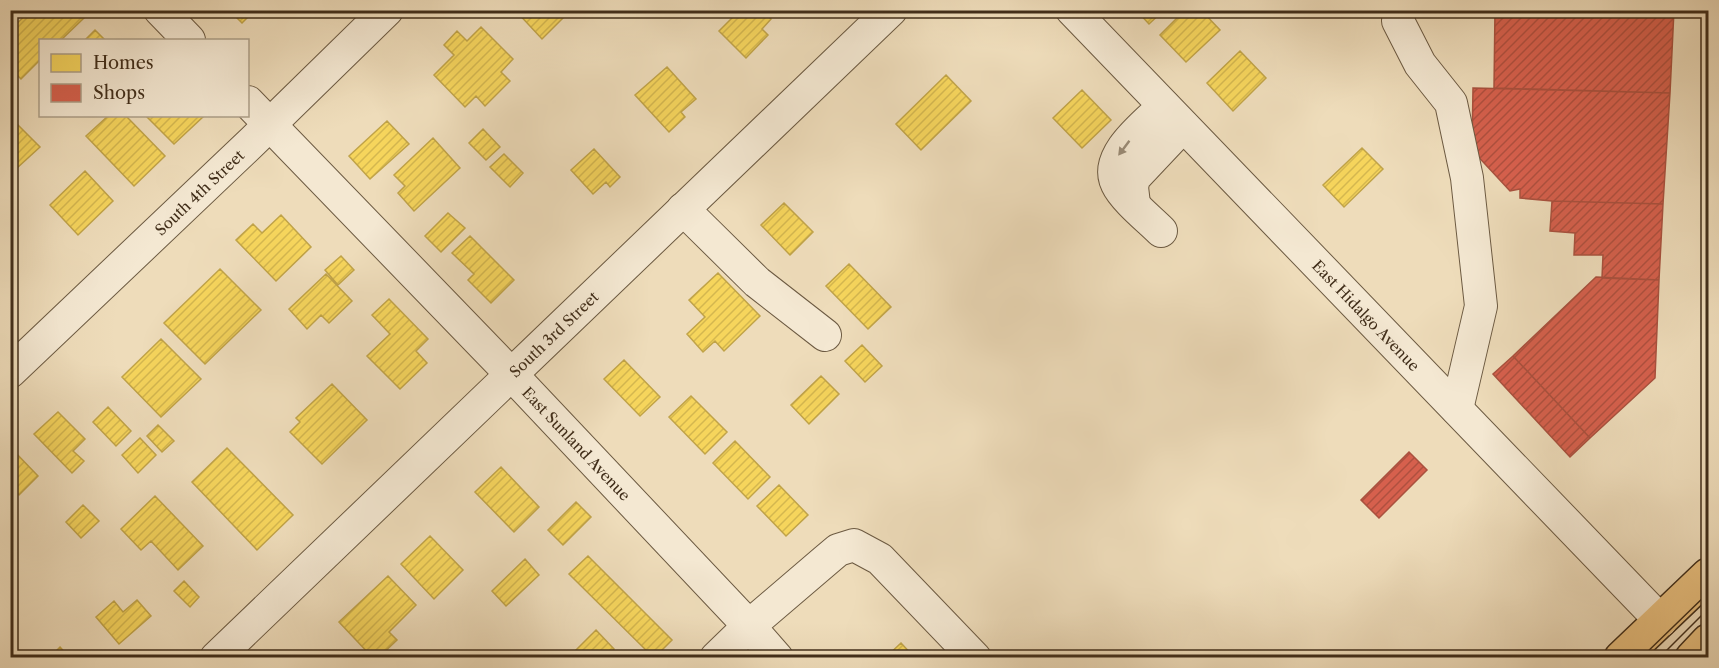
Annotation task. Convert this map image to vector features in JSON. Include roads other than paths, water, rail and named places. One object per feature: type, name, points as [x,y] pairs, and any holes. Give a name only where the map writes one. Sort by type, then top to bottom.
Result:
[{"type":"main road","points":[[1621,657],[1708,575]]},
{"type":"main road","points":[[1692,657],[1708,641]]},
{"type":"street","points":[[160,10],[188,39]]},
{"type":"street","name":"South 4th Street","points":[[10,372],[270,125],[387,10]]},
{"type":"street","name":"South 3rd Street","points":[[216,657],[891,10]]},
{"type":"street","name":"East Hidalgo Avenue","points":[[1072,10],[1661,621]]},
{"type":"street","points":[[1400,10],[1398,21],[1420,64],[1450,103],[1467,178],[1481,306],[1457,409]]},
{"type":"street","name":"East Sunland Avenue","points":[[249,103],[511,374],[777,657]]},
{"type":"street","points":[[1161,231],[1134,204],[1132,187],[1134,178],[1174,116]]},
{"type":"street","points":[[684,209],[757,282],[825,335]]},
{"type":"street","points":[[716,657],[838,550],[854,545],[880,559],[975,657]]},
{"type":"tram line","points":[[1641,658],[1708,593]]},
{"type":"tram line","points":[[1659,658],[1708,609]]}]
